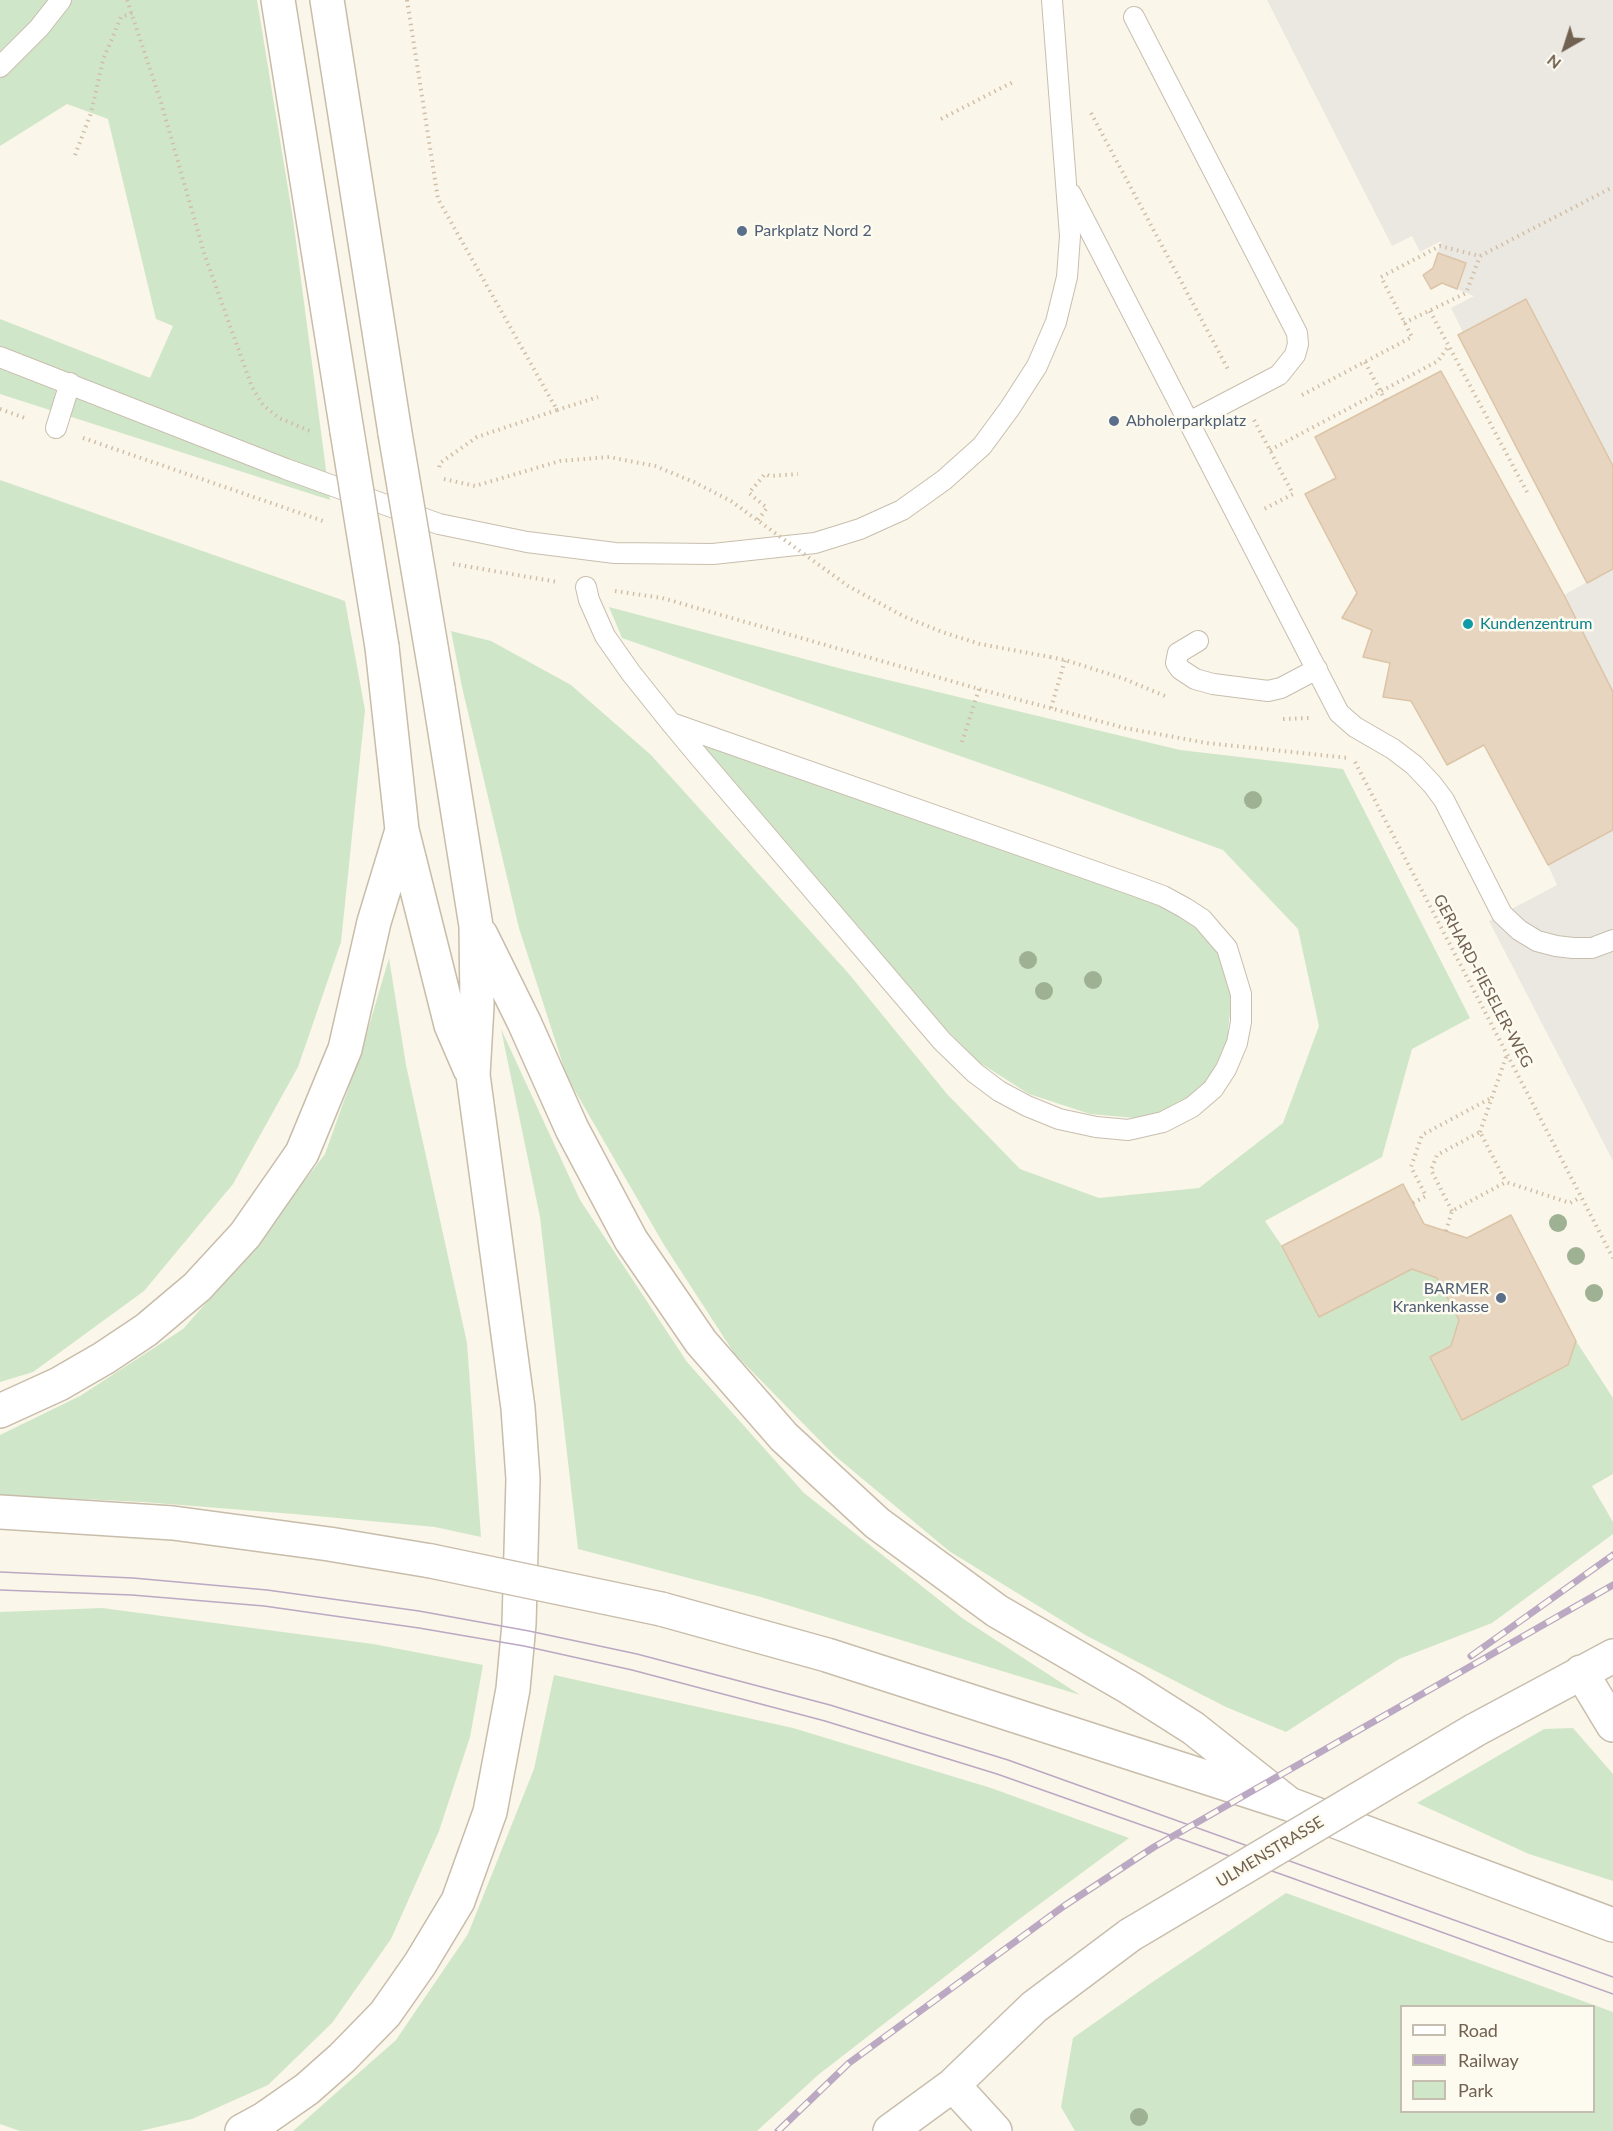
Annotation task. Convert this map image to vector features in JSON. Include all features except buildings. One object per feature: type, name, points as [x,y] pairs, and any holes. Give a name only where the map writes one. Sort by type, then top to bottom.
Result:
[{"type":"main road","points":[[278,0],[382,647],[402,830],[451,1025],[473,1075]]},
{"type":"main road","points":[[242,2131],[264,2119],[307,2089],[342,2058],[385,2014],[420,1964],[458,1901],[490,1812],[513,1689],[519,1624],[523,1479],[518,1408],[473,1075],[477,1006],[476,926],[327,0]]},
{"type":"main road","points":[[0,1411],[59,1384],[146,1330],[197,1287],[245,1235],[296,1162],[302,1153],[345,1049],[377,912],[402,830]]},
{"type":"main road","points":[[476,926],[524,1022],[572,1129],[631,1240],[701,1342],[784,1437],[877,1522],[997,1611],[1130,1688],[1192,1728],[1289,1803]]},
{"type":"main road","points":[[3,1514],[173,1523],[329,1544],[431,1561],[661,1609],[827,1655],[1289,1803],[1613,1924]]},
{"type":"main road","name":"ULMENSTRASSE","points":[[891,2131],[952,2085],[1034,2007],[1130,1935],[1474,1730],[1613,1656]]},
{"type":"main road","points":[[1581,1672],[1613,1725]]},
{"type":"main road","points":[[952,2085],[995,2131]]},
{"type":"lane","points":[[0,67],[39,28],[61,0]]},
{"type":"lane","points":[[0,357],[286,469],[450,526],[528,542],[615,553],[713,554],[815,543],[860,529],[902,510],[944,480],[982,446],[1011,408],[1037,366],[1056,322],[1067,277],[1070,236],[1052,0]]},
{"type":"lane","points":[[1134,17],[1297,333],[1298,344],[1295,356],[1279,375],[1189,422]]},
{"type":"lane","points":[[1067,186],[1339,713],[1355,727],[1393,749],[1414,765],[1432,784],[1444,800],[1502,914],[1519,930],[1538,941],[1573,948],[1592,948],[1613,940]]},
{"type":"lane","points":[[56,428],[70,383]]},
{"type":"lane","points":[[586,587],[589,600],[605,636],[671,723],[942,1041],[975,1073],[999,1091],[1059,1119],[1096,1127],[1128,1130],[1163,1122],[1192,1107],[1213,1089],[1226,1069],[1237,1043],[1241,1022],[1241,994],[1227,948],[1202,920],[1185,908],[1163,896],[1133,885],[671,723]]},
{"type":"lane","points":[[1198,641],[1178,653],[1176,663],[1180,669],[1195,679],[1213,684],[1268,691],[1281,688],[1317,669]]},
{"type":"path","points":[[128,0],[160,99],[205,256],[252,387],[263,405],[279,418],[315,433]]},
{"type":"path","points":[[407,0],[438,199],[557,411]]},
{"type":"path","points":[[75,155],[91,113],[103,60],[121,17],[132,13]]},
{"type":"path","points":[[941,120],[1013,82]]},
{"type":"path","points":[[1090,112],[1242,394],[1293,494],[1263,510]]},
{"type":"path","points":[[1294,399],[1412,337],[1381,277],[1440,246],[1480,256],[1613,187]]},
{"type":"path","points":[[1404,323],[1466,293],[1480,256]]},
{"type":"path","points":[[1430,311],[1527,492]]},
{"type":"path","points":[[1270,450],[1438,361],[1448,347]]},
{"type":"path","points":[[1365,362],[1385,400]]},
{"type":"path","points":[[598,397],[477,437],[440,463],[438,476],[475,486],[561,461],[609,457],[655,466],[731,501],[848,586],[903,616],[980,644],[1065,660],[1051,708]]},
{"type":"path","points":[[1202,447],[1254,420]]},
{"type":"path","points":[[56,428],[336,525]]},
{"type":"path","points":[[758,520],[767,508],[749,493],[765,474],[770,476],[798,474]]},
{"type":"path","points":[[443,561],[586,587],[662,598],[979,689],[1125,728],[1207,743],[1353,759]]},
{"type":"path","points":[[962,742],[979,689]]},
{"type":"path","name":"GERHARD-FIESELER-WEG","points":[[1339,713],[1353,759],[1613,1258]]},
{"type":"path","points":[[1446,1231],[1452,1210],[1431,1170],[1437,1155],[1480,1132],[1507,1054]]},
{"type":"path","points":[[1413,1203],[1426,1196],[1411,1167],[1422,1135],[1491,1098]]},
{"type":"path","points":[[1480,1132],[1506,1182],[1570,1203],[1581,1197]]},
{"type":"path","points":[[1452,1210],[1506,1182]]},
{"type":"shaded area","points":[[1267,0],[1613,0],[1613,691],[1564,595],[1587,582],[1458,335],[1463,332],[1451,308],[1474,296],[1442,283],[1431,289],[1423,275],[1433,268],[1441,241],[1420,252],[1412,236],[1392,246]]},
{"type":"shaded area","points":[[1613,830],[1613,1161],[1489,921],[1557,885],[1548,865]]},
{"type":"green space","points":[[0,0],[257,0],[293,219],[330,500],[0,394],[0,319],[150,378],[173,326],[156,319],[108,119],[67,104],[0,146]]},
{"type":"green space","points":[[0,480],[345,601],[365,710],[341,942],[298,1067],[233,1184],[144,1291],[33,1372],[0,1382]]},
{"type":"green space","points":[[609,607],[846,670],[1180,750],[1343,769],[1470,1018],[1412,1049],[1382,1157],[1265,1221],[1282,1246],[1319,1317],[1412,1269],[1437,1278],[1459,1320],[1451,1346],[1430,1357],[1462,1420],[1568,1366],[1576,1341],[1613,1398],[1613,1474],[1592,1486],[1613,1522],[1613,1534],[1492,1623],[1399,1659],[1286,1732],[1226,1707],[1087,1636],[949,1551],[834,1455],[734,1353],[664,1245],[567,1077],[519,928],[451,631],[491,641],[571,685],[651,755],[849,974],[947,1094],[1020,1169],[1099,1198],[1199,1188],[1283,1123],[1319,1026],[1298,929],[1223,850],[622,638]]},
{"type":"green space","points":[[701,745],[951,827],[1171,907],[1214,944],[1232,992],[1226,1053],[1197,1093],[1146,1119],[1090,1114],[1029,1094],[977,1061],[924,1006],[860,928],[792,854]]},
{"type":"green space","points":[[389,958],[406,1065],[467,1343],[481,1537],[435,1527],[294,1514],[143,1502],[0,1495],[0,1435],[80,1396],[183,1329],[244,1260],[325,1154],[361,1053]]},
{"type":"green space","points":[[501,1029],[580,1200],[687,1362],[804,1493],[962,1618],[1080,1695],[761,1597],[578,1549],[540,1217]]},
{"type":"green space","points":[[102,1608],[373,1644],[483,1665],[470,1737],[439,1831],[391,1939],[332,2023],[268,2085],[192,2119],[140,2131],[20,2131],[0,2124],[0,1612]]},
{"type":"green space","points":[[554,1675],[793,1728],[991,1788],[1129,1838],[1014,1923],[818,2075],[757,2131],[293,2131],[396,2040],[468,1934],[534,1769]]},
{"type":"green space","points":[[1573,1728],[1613,1774],[1613,1881],[1529,1854],[1417,1803],[1544,1729]]},
{"type":"green space","points":[[1286,1893],[1594,2005],[1400,2005],[1400,2113],[1595,2113],[1595,2005],[1613,2012],[1613,2131],[1075,2131],[1061,2107],[1073,2038]]},
{"type":"tram line","points":[[0,1572],[133,1578],[267,1590],[419,1611],[637,1654],[830,1705],[1008,1760],[1613,1977]]},
{"type":"tram line","points":[[0,1590],[132,1595],[264,1606],[419,1628],[524,1646],[632,1670],[825,1721],[997,1774],[1613,1994]]},
{"type":"railway","points":[[1471,1656],[1613,1555]]},
{"type":"railway","points":[[778,2131],[849,2063],[1064,1906],[1154,1847],[1613,1585]]},
{"type":"place","name":"Parkplatz Nord 2","points":[[742,231]]},
{"type":"place","name":"Abholerparkplatz","points":[[1114,421]]},
{"type":"place","name":"Kundenzentrum","points":[[1468,624]]},
{"type":"place","name":"BARMER Krankenkasse","points":[[1501,1298]]}]
